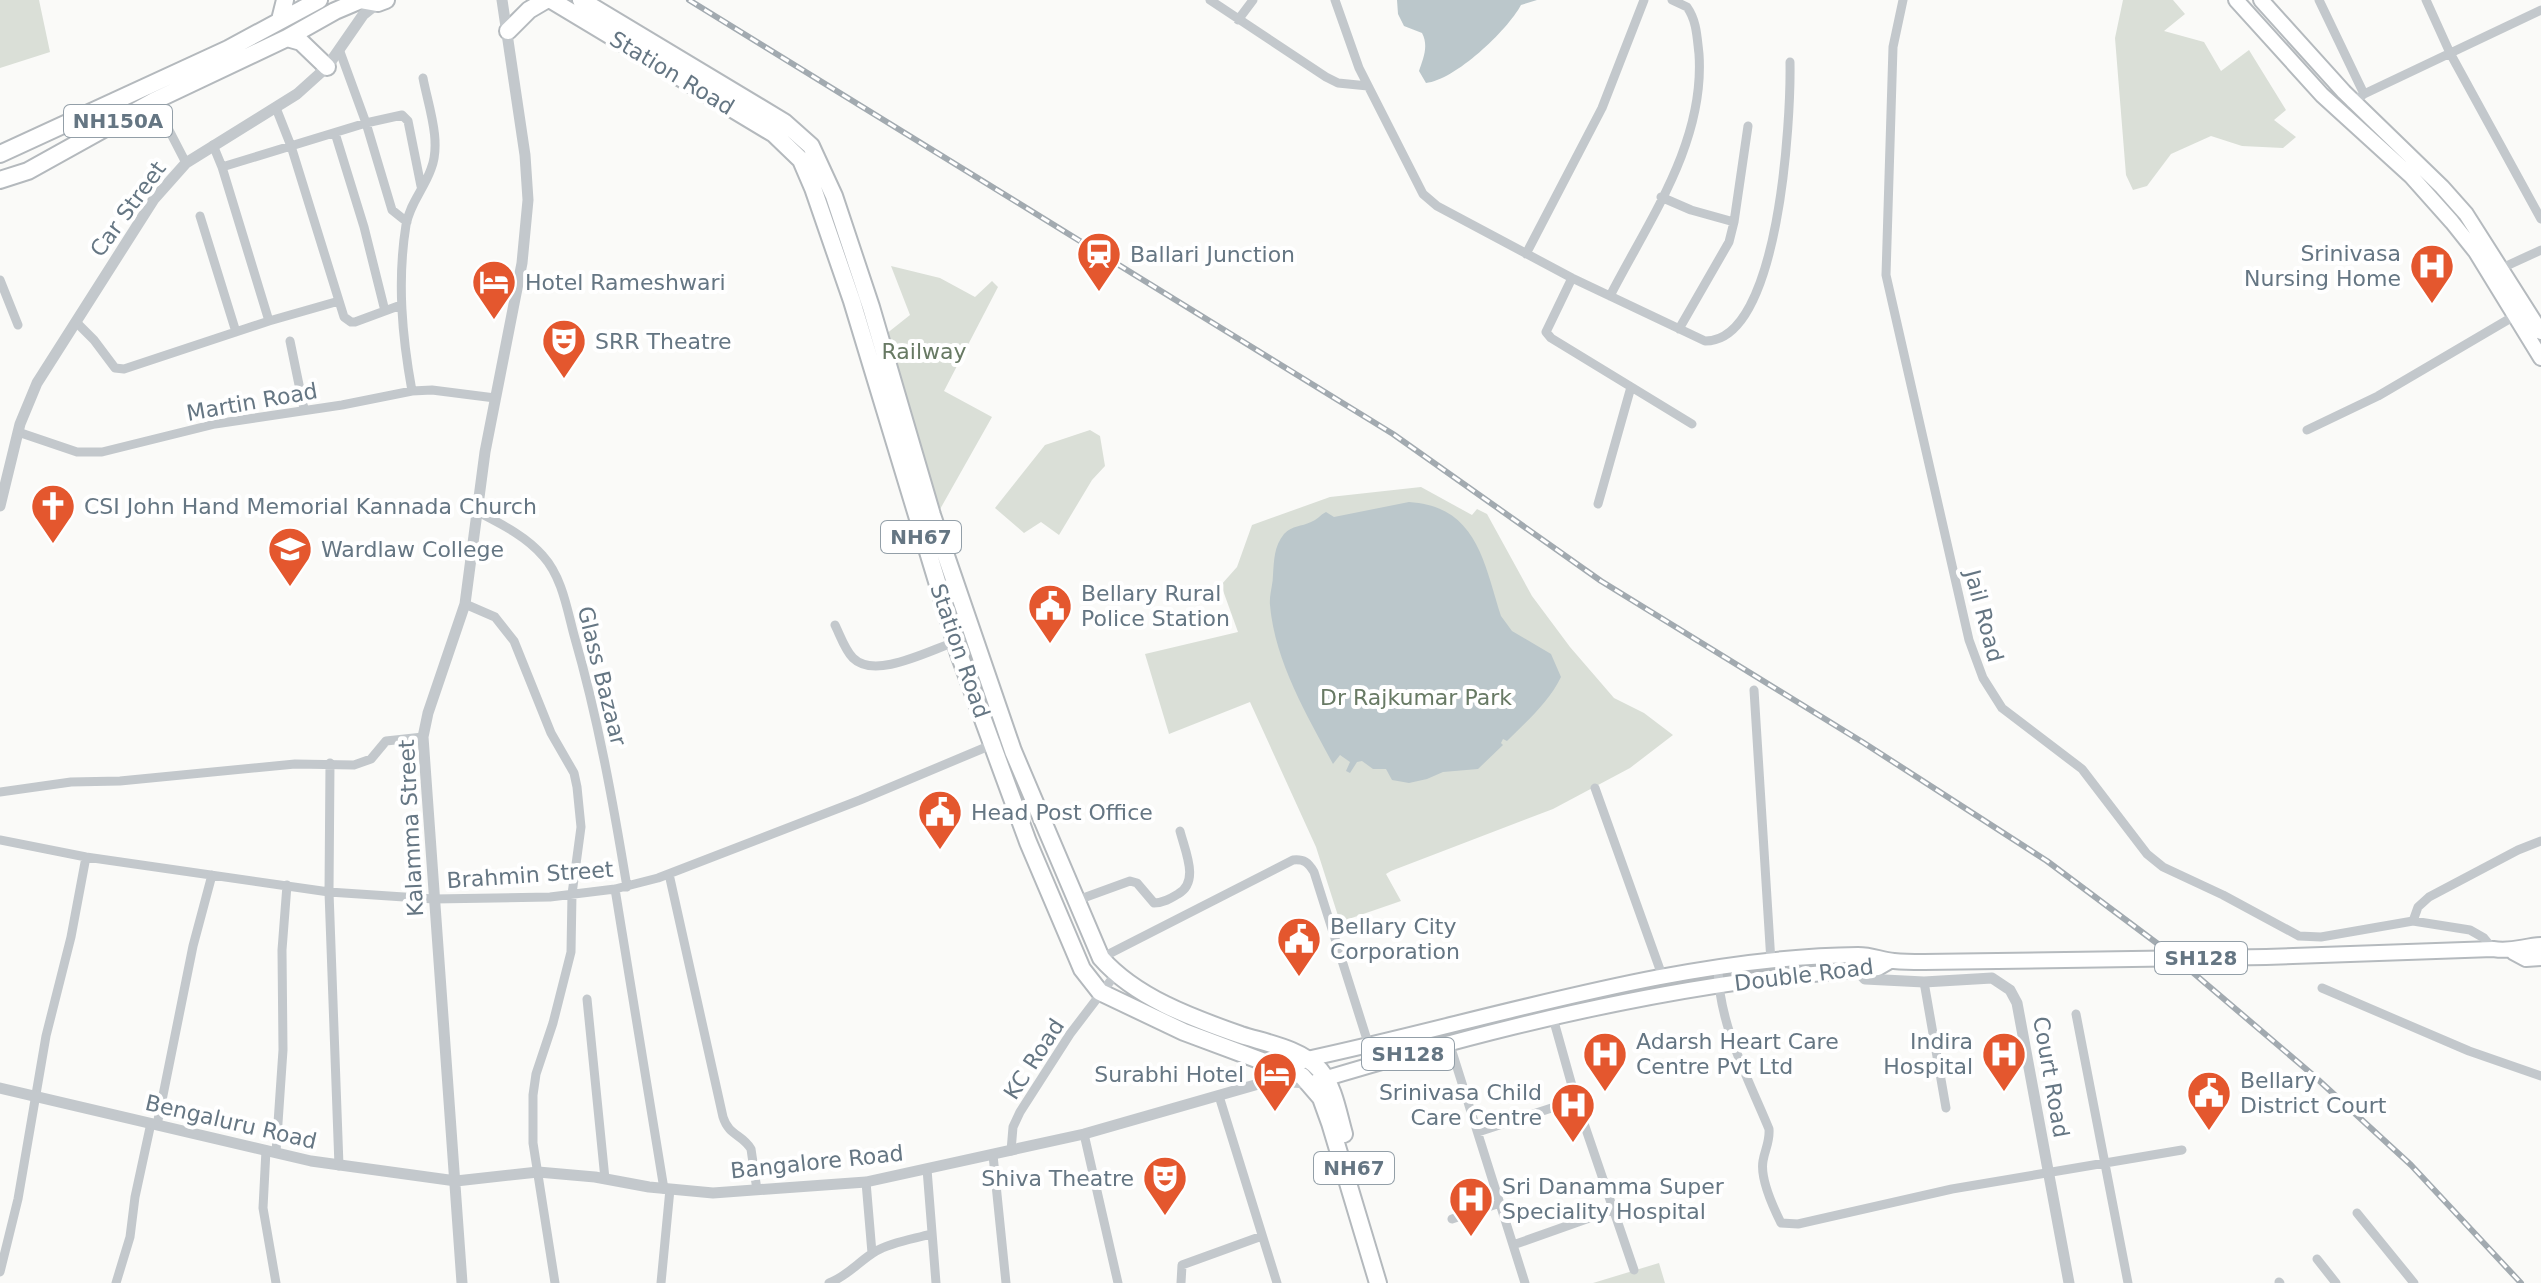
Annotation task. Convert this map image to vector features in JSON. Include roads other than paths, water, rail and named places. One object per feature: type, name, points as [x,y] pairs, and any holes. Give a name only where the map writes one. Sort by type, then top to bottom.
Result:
[{"type":"highway","points":[[280,20],[285,0]]},
{"type":"highway","points":[[361,0],[382,2]]},
{"type":"highway","name":"NH150A","points":[[0,180],[41,165],[154,101],[361,0]]},
{"type":"highway","points":[[508,31],[529,10],[549,0]]},
{"type":"highway","name":"Station Road","points":[[549,0],[774,134],[811,163],[955,642],[1001,741]]},
{"type":"highway","name":"Station Road","points":[[581,0],[799,132],[860,270],[1001,741],[1028,842],[1082,969],[1100,992]]},
{"type":"highway","name":"NH150A","points":[[0,154],[228,49],[311,4]]},
{"type":"highway","points":[[287,38],[301,42],[327,67]]},
{"type":"highway","name":"NH67","points":[[1001,741],[1101,958],[1115,975],[1155,999],[1210,1025],[1307,1059],[1319,1069],[1317,1080],[1321,1098],[1378,1283]]},
{"type":"highway","points":[[1100,992],[1184,1032],[1317,1080]]},
{"type":"highway","name":"NH67","points":[[1317,1080],[1334,1097],[1389,1283]]},
{"type":"main road","points":[[2236,0],[2336,108],[2411,176],[2442,210],[2476,252],[2541,358]]},
{"type":"main road","points":[[2261,0],[2359,98],[2466,214],[2541,332]]},
{"type":"main road","name":"SH128","points":[[2513,952],[2526,946],[2541,945]]},
{"type":"main road","name":"SH128","points":[[1890,961],[2266,957],[2493,949],[2513,952],[2526,959],[2541,958]]},
{"type":"main road","name":"Double Road","points":[[1307,1059],[1663,978],[1771,962],[1856,955],[1877,956],[1890,961]]},
{"type":"main road","name":"Double Road","points":[[1317,1080],[1449,1042],[1553,1018],[1719,985],[1878,968],[1890,961]]},
{"type":"main road","name":"SH128","points":[[1287,1069],[1307,1059]]},
{"type":"street","name":"Kalamma Street","points":[[462,1283],[423,737],[428,713],[465,604],[485,452],[522,263],[528,200],[525,155],[502,0]]},
{"type":"street","points":[[1210,0],[1338,83],[1368,86]]},
{"type":"street","points":[[1238,20],[1253,0]]},
{"type":"street","points":[[1335,0],[1368,86],[1423,194],[1437,206],[1572,278],[1705,341],[1717,341],[1735,329],[1759,290],[1770,251],[1784,174],[1791,97],[1790,62]]},
{"type":"street","points":[[1526,254],[1602,108],[1644,0]]},
{"type":"street","points":[[1610,296],[1687,142],[1696,114],[1700,77],[1692,14],[1687,7],[1672,0]]},
{"type":"street","name":"Jail Road","points":[[1903,0],[1893,47],[1886,275],[1969,640],[1983,678],[2002,708],[2082,769],[2147,854],[2183,878],[2310,939],[2413,921],[2470,930],[2484,938],[2493,949]]},
{"type":"street","points":[[2319,0],[2359,98]]},
{"type":"street","points":[[2426,0],[2450,53],[2541,219]]},
{"type":"street","name":"Car Street","points":[[0,506],[18,432],[37,383],[154,199],[186,163],[276,108],[327,67],[363,15],[382,2]]},
{"type":"street","points":[[2336,108],[2540,5]]},
{"type":"street","points":[[339,49],[366,123],[392,210],[407,222]]},
{"type":"street","points":[[412,391],[401,305],[407,222],[434,161],[433,133],[423,78]]},
{"type":"street","points":[[154,101],[186,163]]},
{"type":"street","points":[[276,108],[291,146],[344,317],[351,322],[401,305]]},
{"type":"street","points":[[222,167],[398,116],[406,117],[421,186]]},
{"type":"street","points":[[1679,329],[1729,242],[1748,126]]},
{"type":"street","points":[[335,133],[364,227],[385,311]]},
{"type":"street","points":[[213,145],[269,321]]},
{"type":"street","points":[[1661,197],[1691,210],[1734,222]]},
{"type":"street","points":[[200,216],[236,332]]},
{"type":"street","points":[[2502,268],[2541,250]]},
{"type":"street","points":[[1572,278],[1546,332],[1551,338],[1692,424]]},
{"type":"street","points":[[0,280],[18,325]]},
{"type":"street","points":[[76,322],[115,368],[124,369],[339,301]]},
{"type":"street","points":[[2307,430],[2378,396],[2516,315]]},
{"type":"street","points":[[290,341],[304,409]]},
{"type":"street","points":[[1598,504],[1631,387]]},
{"type":"street","name":"Martin Road","points":[[18,432],[77,452],[102,452],[215,424],[412,391],[432,390],[495,398]]},
{"type":"street","name":"Glass Bazaar","points":[[478,512],[529,542],[545,557],[560,586],[582,663],[617,814],[627,887]]},
{"type":"street","points":[[465,604],[495,617],[505,627],[514,641],[551,733],[574,773],[581,827],[572,894],[571,952],[536,1074],[533,1095],[533,1143],[555,1283]]},
{"type":"street","points":[[835,625],[853,658],[875,667],[888,666],[955,642]]},
{"type":"street","points":[[1754,690],[1771,962]]},
{"type":"street","points":[[0,792],[295,764],[364,764],[386,741],[423,737]]},
{"type":"street","name":"Brahmin Street","points":[[0,840],[86,857],[329,892],[434,899],[572,894],[627,887],[669,874],[1001,741]]},
{"type":"street","points":[[330,763],[329,892],[339,1166]]},
{"type":"street","points":[[1595,788],[1663,978]]},
{"type":"street","points":[[1075,901],[1130,881],[1137,883],[1154,903],[1164,902],[1185,891],[1190,884],[1190,875],[1180,831]]},
{"type":"street","points":[[2413,921],[2418,907],[2429,897],[2541,841]]},
{"type":"street","points":[[0,1272],[18,1199],[46,1036],[71,937],[86,857]]},
{"type":"street","points":[[1101,958],[1293,860],[1301,859],[1314,872],[1369,1046]]},
{"type":"street","points":[[669,874],[723,1117],[727,1129],[751,1149],[757,1190]]},
{"type":"street","points":[[116,1283],[130,1237],[135,1197],[212,875]]},
{"type":"street","points":[[276,1283],[263,1208],[283,1050],[282,950],[287,885]]},
{"type":"street","points":[[615,889],[667,1189],[661,1283]]},
{"type":"street","points":[[1718,969],[1731,1035],[1769,1129],[1770,1140],[1763,1172],[1781,1223],[1798,1224],[1952,1189],[2182,1150]]},
{"type":"street","name":"Court Road","points":[[1857,970],[1865,979],[1924,982],[1992,978],[2010,990],[2017,1003],[2069,1283]]},
{"type":"street","name":"KC Road","points":[[1011,1151],[1013,1127],[1020,1112],[1041,1077],[1115,975]]},
{"type":"street","points":[[1924,982],[1946,1108]]},
{"type":"street","points":[[2322,988],[2469,1051],[2541,1076]]},
{"type":"street","points":[[587,999],[605,1179]]},
{"type":"street","points":[[2076,1014],[2128,1283]]},
{"type":"street","points":[[1553,1018],[1576,1100],[1634,1270]]},
{"type":"street","points":[[1449,1042],[1525,1283]]},
{"type":"street","name":"Bangalore Road","points":[[1269,1081],[1287,1069]]},
{"type":"street","name":"Bangalore Road","points":[[456,1181],[538,1172],[713,1193],[866,1182],[1084,1134],[1269,1081],[1317,1080]]},
{"type":"street","name":"Bengaluru Road","points":[[0,1088],[339,1166],[456,1181]]},
{"type":"street","points":[[1219,1096],[1277,1283]]},
{"type":"street","points":[[1478,1132],[1576,1100]]},
{"type":"street","points":[[1084,1134],[1118,1283]]},
{"type":"street","points":[[993,1155],[1006,1283]]},
{"type":"street","points":[[927,1169],[936,1283]]},
{"type":"street","points":[[866,1182],[872,1253]]},
{"type":"street","points":[[1452,1219],[1500,1203]]},
{"type":"street","points":[[1513,1245],[1612,1210]]},
{"type":"street","points":[[2357,1213],[2414,1283]]},
{"type":"street","points":[[829,1283],[851,1272],[883,1247],[931,1234]]},
{"type":"street","points":[[1181,1283],[1182,1265],[1262,1236]]},
{"type":"street","points":[[2317,1259],[2336,1283]]},
{"type":"railway","points":[[689,0],[1393,434],[1601,581],[1864,743],[2047,861],[2170,953],[2313,1075],[2411,1165],[2521,1283]]},
{"type":"place","name":"Ballari Junction","points":[[1099,293]]},
{"type":"place","name":"Srinivasa Nursing Home","points":[[2432,305]]},
{"type":"place","name":"Hotel Rameshwari","points":[[494,321]]},
{"type":"place","name":"SRR Theatre","points":[[564,380]]},
{"type":"place","name":"CSI John Hand Memorial Kannada Church","points":[[53,545]]},
{"type":"place","name":"Wardlaw College","points":[[290,588]]},
{"type":"place","name":"Bellary Rural Police Station","points":[[1050,645]]},
{"type":"place","name":"Head Post Office","points":[[940,851]]},
{"type":"place","name":"Bellary City Corporation","points":[[1299,978]]},
{"type":"place","name":"Adarsh Heart Care Centre Pvt Ltd","points":[[1605,1093]]},
{"type":"place","name":"Indira Hospital","points":[[2004,1093]]},
{"type":"place","name":"Surabhi Hotel","points":[[1275,1113]]},
{"type":"place","name":"Bellary District Court","points":[[2209,1132]]},
{"type":"place","name":"Srinivasa Child Care Centre","points":[[1573,1144]]},
{"type":"place","name":"Shiva Theatre","points":[[1165,1217]]},
{"type":"place","name":"Sri Danamma Super Speciality Hospital","points":[[1471,1238]]},
{"type":"park label","name":"Railway","points":[[924,351]]},
{"type":"park label","name":"Dr Rajkumar Park","points":[[1416,697]]}]
